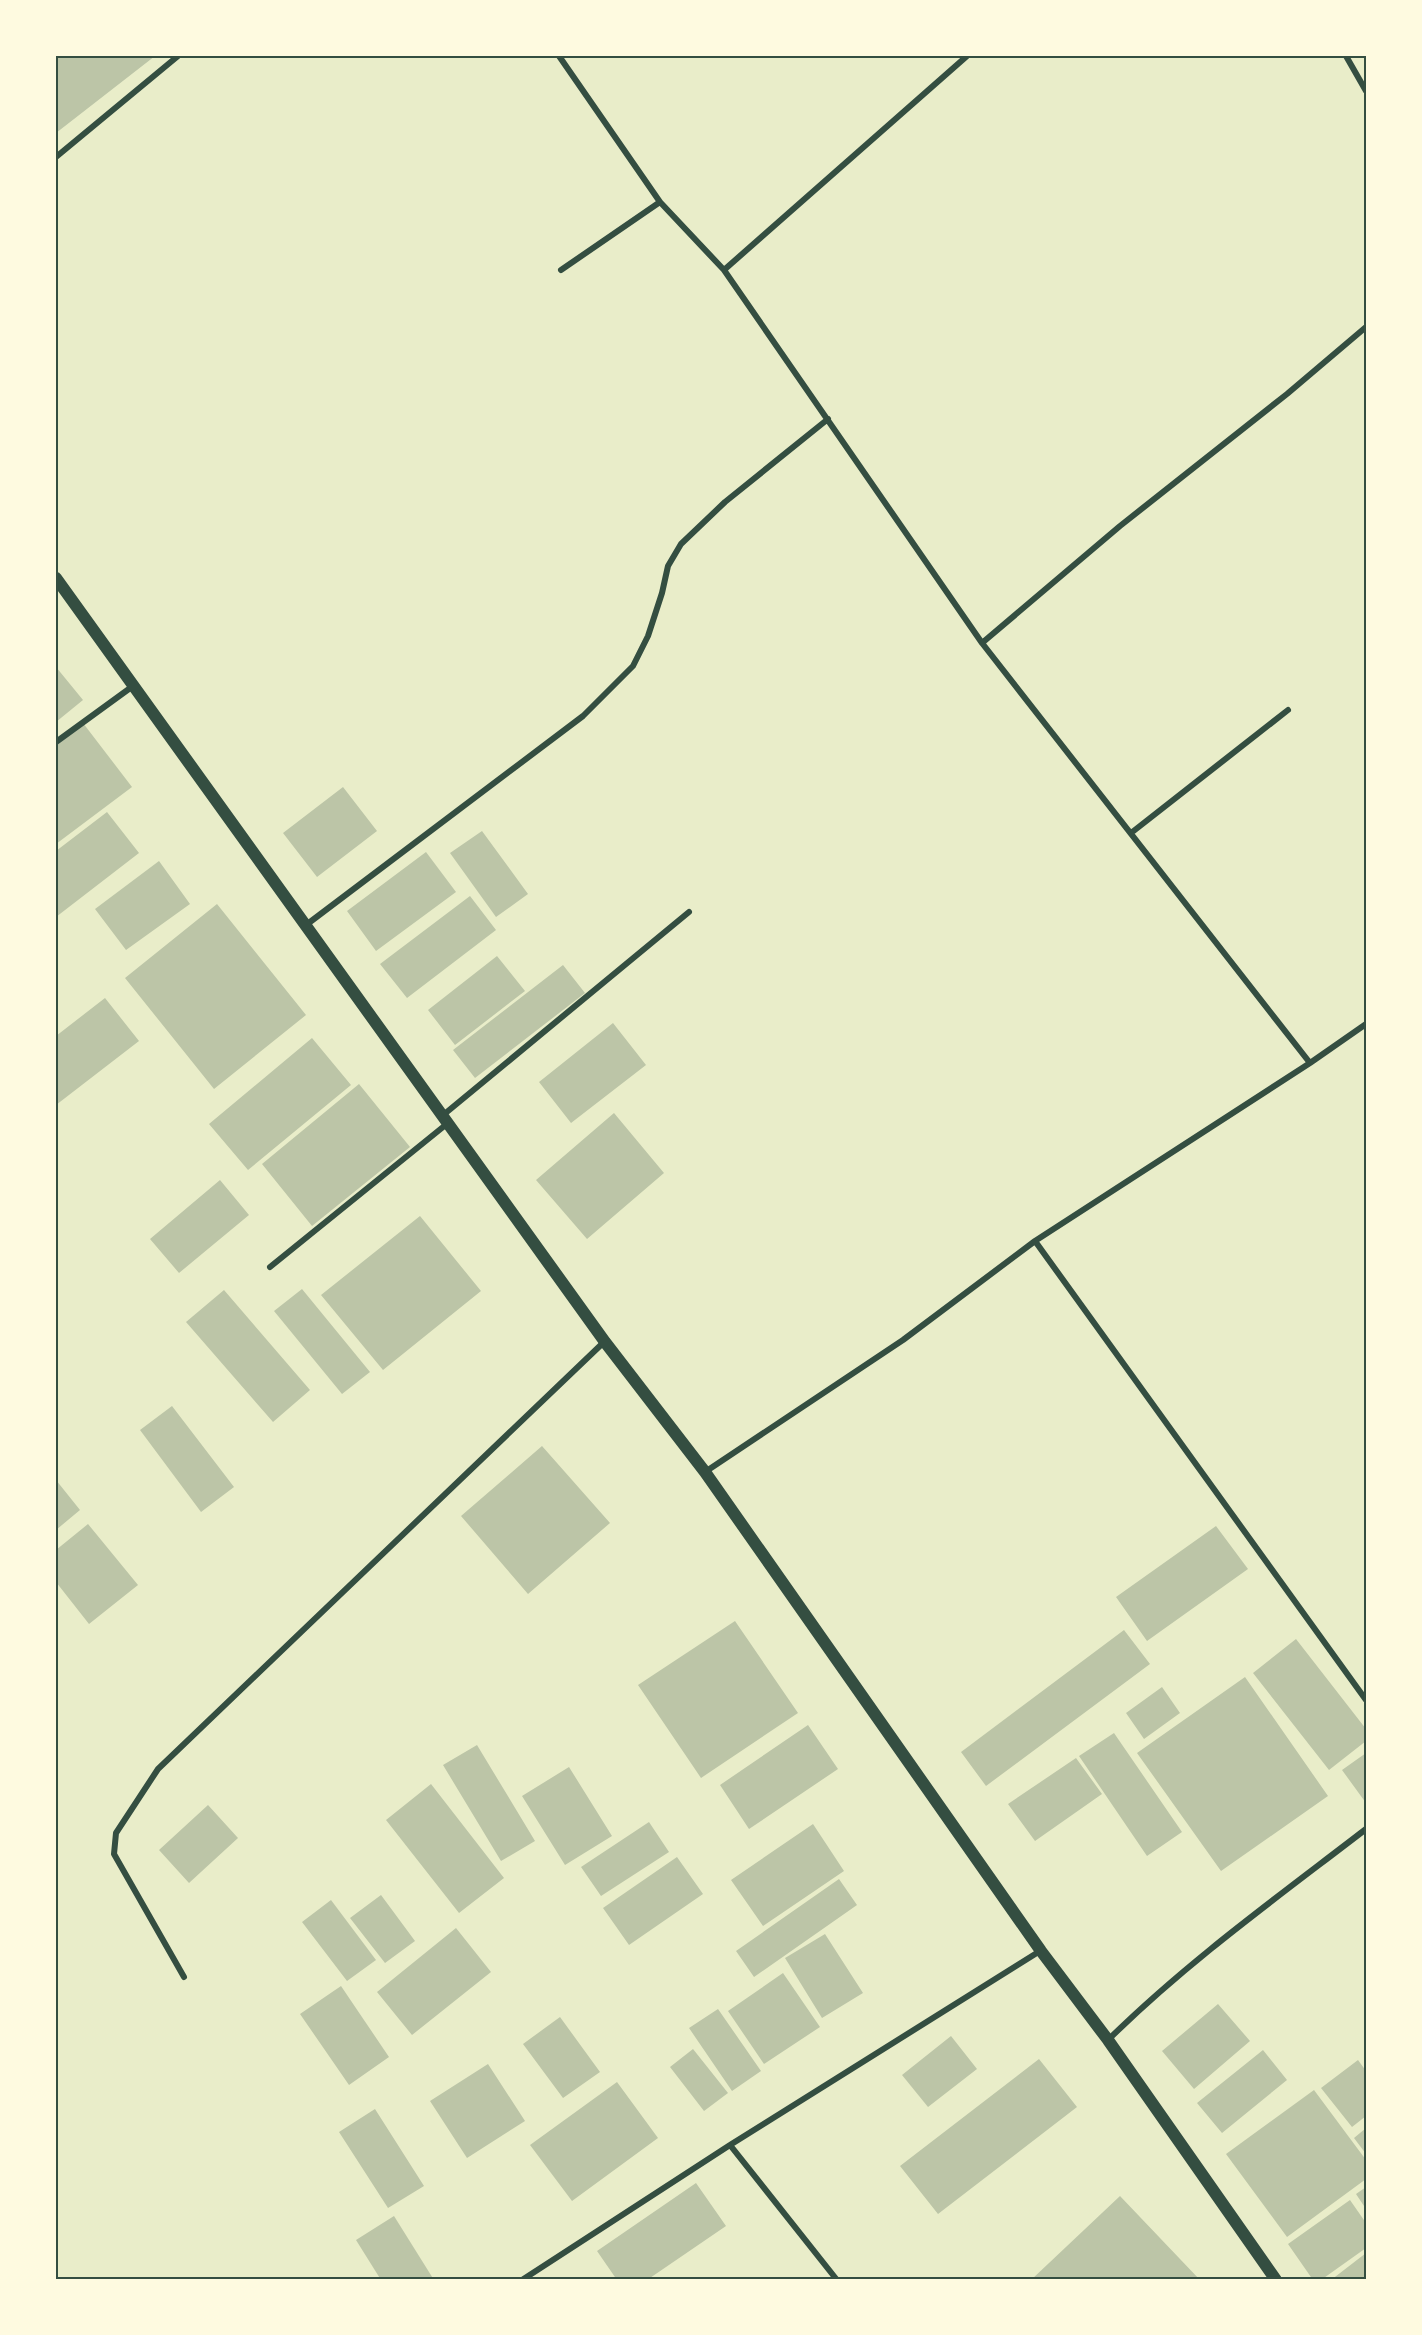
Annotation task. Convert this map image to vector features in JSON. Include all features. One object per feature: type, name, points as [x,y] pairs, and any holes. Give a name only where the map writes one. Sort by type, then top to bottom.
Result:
[{"type":"main road","points":[[56,578],[605,1342],[705,1472],[1041,1951],[1108,2040],[1276,2280]]},
{"type":"street","points":[[56,157],[178,56]]},
{"type":"street","points":[[559,56],[660,202],[724,270],[982,643],[1310,1063]]},
{"type":"street","points":[[724,270],[967,56]]},
{"type":"street","points":[[1346,56],[1366,90]]},
{"type":"street","points":[[561,270],[660,202]]},
{"type":"street","points":[[982,643],[1120,526],[1287,394],[1366,327]]},
{"type":"street","points":[[305,926],[583,716],[633,666],[648,636],[668,566],[681,544],[725,502],[828,419]]},
{"type":"street","points":[[56,742],[134,685]]},
{"type":"street","points":[[1131,833],[1288,710]]},
{"type":"street","points":[[270,1268],[689,912]]},
{"type":"street","points":[[705,1472],[903,1340],[1035,1241],[1310,1063],[1366,1023]]},
{"type":"street","points":[[1035,1241],[1366,1700]]},
{"type":"street","points":[[184,1977],[114,1854],[116,1833],[140,1796],[158,1769],[605,1342]]},
{"type":"street","points":[[1108,2040],[1143,2005],[1366,1828]]},
{"type":"street","points":[[522,2280],[730,2145],[1041,1951]]},
{"type":"street","points":[[730,2145],[837,2280]]},
{"type":"building","points":[[56,56],[155,56],[56,133]]},
{"type":"building","points":[[56,667],[83,700],[56,722]]},
{"type":"building","points":[[83,723],[132,787],[56,844],[56,743]]},
{"type":"building","points":[[343,787],[377,831],[317,877],[283,833]]},
{"type":"building","points":[[107,812],[139,853],[56,917],[56,851]]},
{"type":"building","points":[[482,831],[528,894],[496,917],[450,853]]},
{"type":"building","points":[[426,852],[456,892],[376,951],[347,911]]},
{"type":"building","points":[[159,861],[190,904],[126,950],[95,909]]},
{"type":"building","points":[[470,896],[496,930],[407,998],[380,964]]},
{"type":"building","points":[[217,904],[306,1015],[214,1089],[125,978]]},
{"type":"building","points":[[497,956],[525,991],[455,1045],[428,1010]]},
{"type":"building","points":[[563,965],[585,993],[475,1078],[453,1050]]},
{"type":"building","points":[[105,998],[139,1041],[56,1105],[56,1036]]},
{"type":"building","points":[[613,1023],[646,1065],[571,1123],[539,1082]]},
{"type":"building","points":[[312,1038],[351,1085],[248,1170],[209,1124]]},
{"type":"building","points":[[359,1084],[410,1147],[312,1226],[262,1164]]},
{"type":"building","points":[[614,1113],[664,1173],[587,1239],[536,1180]]},
{"type":"building","points":[[220,1180],[249,1215],[179,1273],[150,1239]]},
{"type":"building","points":[[420,1216],[481,1291],[383,1370],[321,1295]]},
{"type":"building","points":[[302,1289],[370,1372],[342,1394],[274,1311]]},
{"type":"building","points":[[224,1290],[310,1390],[273,1422],[186,1322]]},
{"type":"building","points":[[172,1406],[234,1487],[201,1512],[140,1430]]},
{"type":"building","points":[[542,1446],[610,1523],[528,1594],[461,1516]]},
{"type":"building","points":[[56,1480],[80,1510],[56,1530]]},
{"type":"building","points":[[88,1524],[138,1585],[89,1624],[56,1582],[56,1550]]},
{"type":"building","points":[[1216,1526],[1248,1569],[1147,1641],[1116,1597]]},
{"type":"building","points":[[735,1621],[798,1713],[701,1778],[638,1685]]},
{"type":"building","points":[[1124,1630],[1150,1664],[986,1786],[961,1752]]},
{"type":"building","points":[[1296,1639],[1366,1729],[1366,1741],[1329,1770],[1253,1673]]},
{"type":"building","points":[[1245,1677],[1328,1796],[1221,1871],[1137,1753]]},
{"type":"building","points":[[1162,1687],[1180,1713],[1144,1739],[1126,1713]]},
{"type":"building","points":[[808,1725],[838,1769],[749,1829],[720,1785]]},
{"type":"building","points":[[1114,1733],[1182,1832],[1147,1856],[1079,1756]]},
{"type":"building","points":[[477,1745],[535,1841],[501,1861],[443,1765]]},
{"type":"building","points":[[1366,1753],[1366,1803],[1342,1770]]},
{"type":"building","points":[[1076,1758],[1102,1794],[1035,1841],[1008,1804]]},
{"type":"building","points":[[569,1767],[612,1836],[565,1865],[522,1796]]},
{"type":"building","points":[[431,1784],[504,1878],[459,1913],[386,1820]]},
{"type":"building","points":[[208,1805],[238,1838],[189,1883],[159,1850]]},
{"type":"building","points":[[649,1822],[669,1852],[601,1896],[581,1867]]},
{"type":"building","points":[[813,1824],[844,1871],[763,1926],[731,1880]]},
{"type":"building","points":[[677,1857],[703,1894],[629,1945],[603,1908]]},
{"type":"building","points":[[839,1879],[857,1905],[754,1977],[736,1951]]},
{"type":"building","points":[[381,1895],[415,1941],[385,1963],[350,1918]]},
{"type":"building","points":[[331,1900],[376,1960],[347,1981],[302,1922]]},
{"type":"building","points":[[456,1928],[491,1972],[412,2035],[377,1992]]},
{"type":"building","points":[[825,1934],[863,1993],[822,2018],[785,1958]]},
{"type":"building","points":[[783,1973],[820,2027],[764,2064],[728,2011]]},
{"type":"building","points":[[341,1986],[389,2057],[349,2085],[300,2014]]},
{"type":"building","points":[[1218,2004],[1250,2041],[1194,2089],[1162,2051]]},
{"type":"building","points":[[718,2009],[761,2071],[732,2091],[689,2028]]},
{"type":"building","points":[[560,2017],[600,2072],[563,2098],[523,2044]]},
{"type":"building","points":[[951,2036],[977,2069],[928,2107],[902,2075]]},
{"type":"building","points":[[693,2049],[728,2093],[704,2111],[670,2067]]},
{"type":"building","points":[[1263,2050],[1287,2080],[1222,2133],[1197,2103]]},
{"type":"building","points":[[1039,2059],[1077,2107],[938,2214],[900,2166]]},
{"type":"building","points":[[1358,2060],[1366,2071],[1366,2116],[1352,2127],[1321,2088]]},
{"type":"building","points":[[488,2064],[525,2121],[467,2158],[430,2101]]},
{"type":"building","points":[[617,2082],[658,2138],[572,2201],[530,2145]]},
{"type":"building","points":[[1314,2090],[1366,2160],[1366,2179],[1287,2237],[1226,2154]]},
{"type":"building","points":[[375,2109],[424,2186],[388,2208],[339,2132]]},
{"type":"building","points":[[1366,2128],[1366,2154],[1354,2138]]},
{"type":"building","points":[[696,2183],[726,2226],[647,2280],[617,2280],[597,2251]]},
{"type":"building","points":[[1366,2187],[1366,2209],[1356,2194]]},
{"type":"building","points":[[1120,2196],[1200,2280],[1031,2280]]},
{"type":"building","points":[[1350,2200],[1366,2223],[1366,2248],[1321,2280],[1313,2280],[1288,2244]]},
{"type":"building","points":[[394,2216],[434,2280],[381,2280],[356,2240]]},
{"type":"building","points":[[1366,2253],[1366,2280],[1331,2280]]}]
